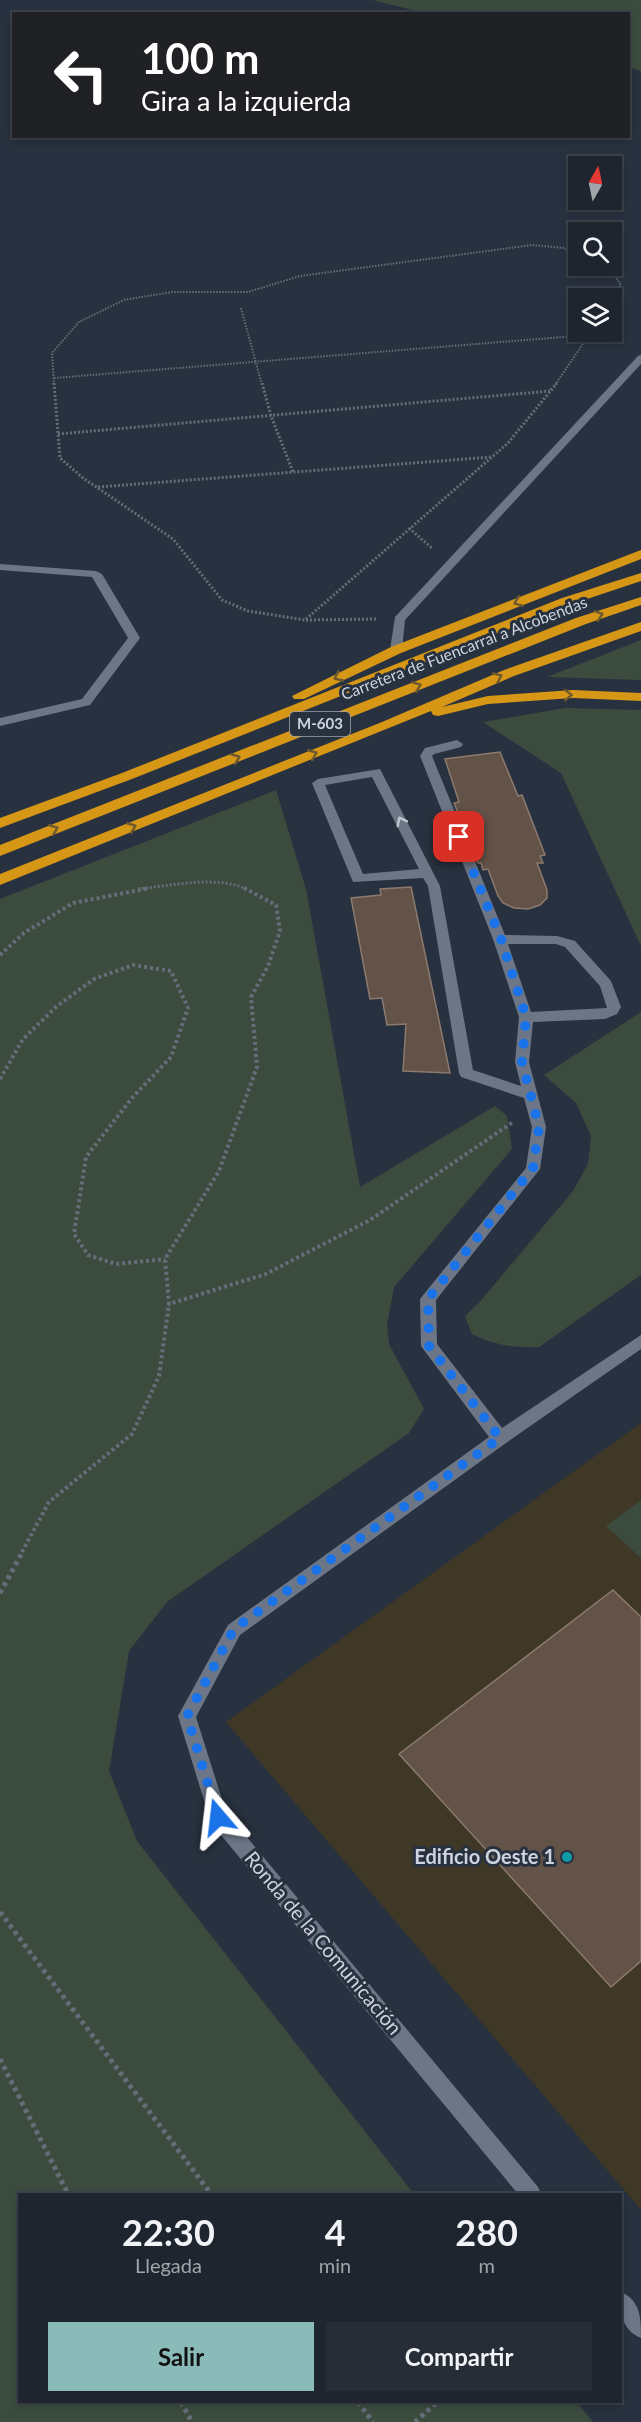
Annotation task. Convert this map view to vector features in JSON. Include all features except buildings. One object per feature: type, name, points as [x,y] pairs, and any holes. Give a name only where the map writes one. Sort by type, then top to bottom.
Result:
[{"type":"highway","points":[[127,776],[396,650],[638,556]]},
{"type":"highway","name":"Carretera de Fuencarral a Alcobendas","points":[[0,823],[127,776],[567,602],[641,577]]},
{"type":"highway","name":"Carretera de Fuencarral a Alcobendas","points":[[0,851],[570,626],[641,601]]},
{"type":"highway","points":[[0,880],[387,725],[509,673],[641,626]]},
{"type":"highway","points":[[387,725],[488,700],[573,694],[641,697]]},
{"type":"street","points":[[396,650],[399,619],[641,358]]},
{"type":"street","points":[[0,567],[96,574],[134,638],[86,702],[0,722]]},
{"type":"street","points":[[457,744],[429,751],[426,756],[501,939],[526,1017],[522,1062],[539,1127],[533,1168],[428,1299],[429,1346],[500,1438]]},
{"type":"street","points":[[427,873],[358,879],[318,783],[376,772],[434,886],[466,1073],[532,1101]]},
{"type":"street","points":[[501,939],[557,940],[570,944],[606,984],[614,1007],[612,1011],[605,1014],[526,1017]]},
{"type":"street","name":"Ronda de la Comunicación","points":[[530,2193],[218,1817],[187,1716],[234,1629],[500,1438],[641,1341]]},
{"type":"street","points":[[622,2304],[641,2327]]},
{"type":"path","points":[[399,619],[305,620],[248,611],[222,600],[173,538],[98,488],[60,458],[52,353],[79,322],[124,300],[172,292],[248,292],[300,276],[532,245],[568,250]]},
{"type":"path","points":[[242,308],[271,416],[293,472]]},
{"type":"path","points":[[54,378],[568,335]]},
{"type":"path","points":[[305,620],[508,443],[566,372],[584,342]]},
{"type":"path","points":[[58,434],[550,391]]},
{"type":"path","points":[[98,488],[492,457]]},
{"type":"path","points":[[409,528],[451,564]]},
{"type":"path","points":[[0,954],[24,933],[73,903],[126,891],[190,883],[236,884],[276,905],[280,931],[268,966],[251,997],[256,1067],[219,1171],[165,1259],[169,1305],[159,1376],[132,1434],[50,1503],[0,1593]]},
{"type":"path","points":[[0,1079],[23,1039],[56,1007],[94,979],[133,965],[171,971],[188,1008],[171,1057],[132,1098],[86,1157],[74,1234],[88,1255],[116,1264],[165,1259]]},
{"type":"path","points":[[169,1305],[267,1274],[370,1220],[532,1101]]},
{"type":"path","points":[[0,1912],[210,2193]]},
{"type":"path","points":[[0,2059],[67,2193]]},
{"type":"path","points":[[182,2403],[192,2422]]},
{"type":"path","points":[[359,2403],[373,2422]]},
{"type":"path","points":[[415,2422],[435,2403]]},
{"type":"shaded area","points":[[641,1423],[641,2210],[226,1722]]},
{"type":"green space","points":[[373,0],[641,0],[641,71],[630,67],[630,12],[420,12]]},
{"type":"green space","points":[[641,640],[641,680],[547,677]]},
{"type":"green space","points":[[565,708],[641,710],[641,946],[561,773],[483,722]]},
{"type":"green space","points":[[276,790],[306,889],[360,1187],[495,1106],[507,1116],[512,1149],[394,1287],[387,1325],[389,1344],[424,1409],[409,1433],[167,1602],[129,1651],[109,1771],[137,1841],[413,2193],[18,2193],[18,2403],[578,2403],[593,2422],[0,2422],[0,899]]},
{"type":"green space","points":[[641,1012],[641,1275],[539,1347],[504,1345],[472,1334],[465,1316],[478,1304],[573,1191],[588,1164],[591,1136],[576,1103],[544,1075]]},
{"type":"green space","points":[[641,1500],[641,1558],[606,1526]]},
{"type":"place","name":"Edificio Oeste 1","points":[[567,1857]]},
{"type":"route","points":[[218,1817],[187,1716],[234,1629],[500,1438],[429,1346],[428,1299],[533,1168],[539,1127],[522,1062],[526,1017],[501,939],[459,837]]}]
